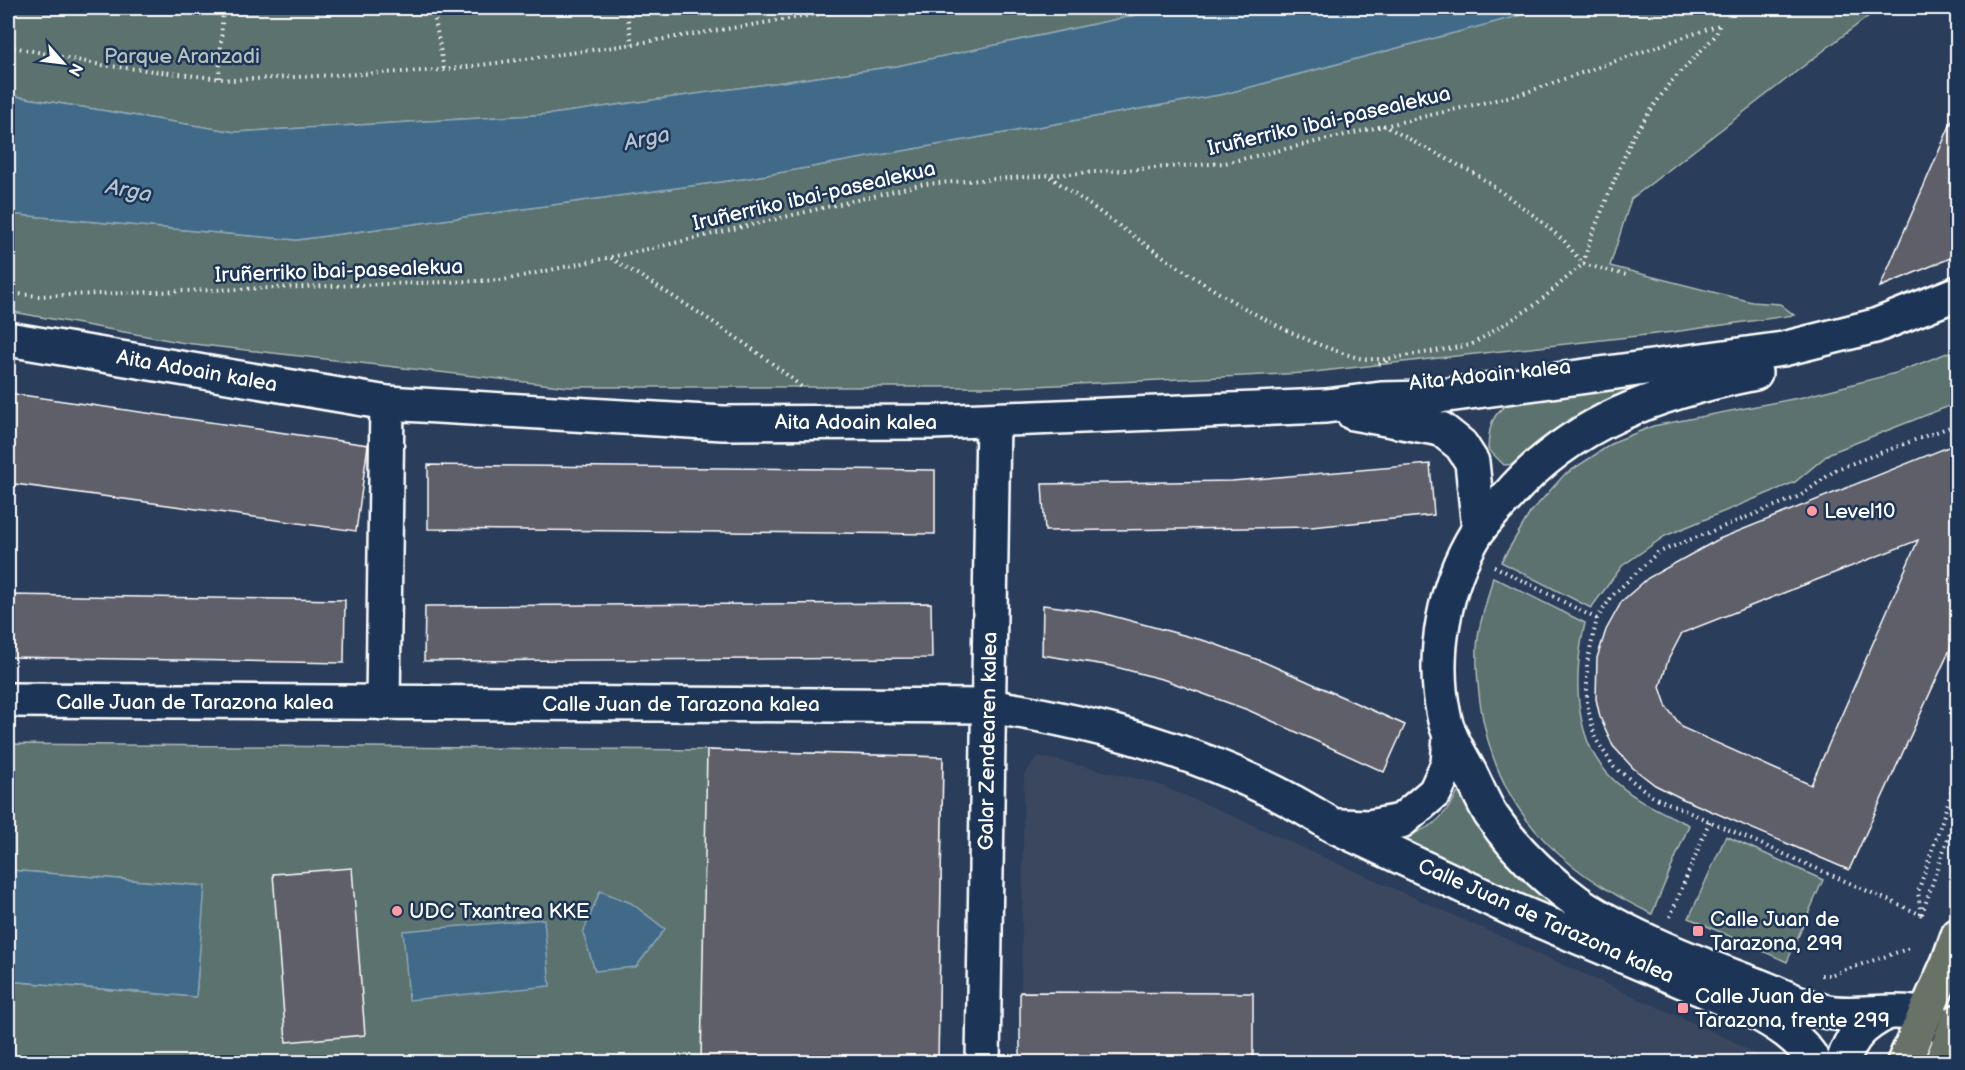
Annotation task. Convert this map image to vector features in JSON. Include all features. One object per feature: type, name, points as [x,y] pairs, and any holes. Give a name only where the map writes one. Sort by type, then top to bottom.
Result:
[{"type":"main road","points":[[1904,1062],[1958,935]]},
{"type":"street","name":"Aita Adoain kalea","points":[[8,339],[387,403],[723,423],[993,420],[1326,406],[1381,399],[1426,398],[1783,349],[1875,326],[1958,292]]},
{"type":"street","points":[[1479,529],[1516,486],[1579,433],[1636,404],[1723,380],[1806,364],[1889,340],[1958,313]]},
{"type":"street","points":[[383,703],[387,403]]},
{"type":"street","name":"Aita Adoain kalea","points":[[1326,406],[1442,429],[1461,445],[1472,462],[1479,529]]},
{"type":"street","name":"Galar Zendearen kalea","points":[[983,1062],[993,420]]},
{"type":"street","name":"Calle Juan de Tarazona kalea","points":[[1479,529],[1461,567],[1441,625],[1439,680],[1444,717],[1450,736],[1491,814],[1528,860],[1577,902],[1618,925],[1701,964],[1826,1012],[1926,1014]]},
{"type":"street","name":"Calle Juan de Tarazona kalea","points":[[8,700],[988,706],[1054,716],[1207,762],[1309,811],[1332,825],[1512,909],[1751,1010],[1774,1022],[1808,1050],[1814,1062]]},
{"type":"street","name":"Calle Juan de Tarazona kalea","points":[[1332,825],[1369,827],[1401,821],[1435,792],[1448,764],[1450,736]]},
{"type":"street","points":[[1843,1062],[1849,1044],[1862,1026],[1886,1013]]},
{"type":"street","points":[[1926,1014],[1941,1024],[1952,1043]]},
{"type":"path","points":[[219,78],[223,8]]},
{"type":"path","points":[[433,8],[444,70]]},
{"type":"path","points":[[626,8],[633,44]]},
{"type":"path","points":[[8,45],[101,65],[219,78],[444,70],[633,44],[857,8]]},
{"type":"path","name":"Iruñerriko ibai-pasealekua","points":[[8,293],[39,296],[504,280],[611,258],[924,184],[982,178],[1050,177],[1225,163],[1521,94],[1719,25],[1716,35],[1669,84],[1634,136],[1591,237],[1583,264]]},
{"type":"path","points":[[1383,125],[1479,176],[1536,217],[1564,242],[1583,264],[1626,275]]},
{"type":"path","name":"Aita Adoain kalea","points":[[1050,177],[1175,263],[1274,325],[1357,357],[1387,359],[1388,377]]},
{"type":"path","points":[[611,258],[783,371],[842,422]]},
{"type":"path","points":[[1379,364],[1387,359],[1471,345],[1535,305],[1583,264]]},
{"type":"path","points":[[1922,915],[1652,796],[1614,767],[1595,738],[1587,704],[1587,663],[1598,619],[1612,596],[1658,554],[1800,496],[1837,470],[1958,424]]},
{"type":"path","points":[[1490,564],[1598,619]]},
{"type":"path","points":[[1922,915],[1918,892],[1958,773]]},
{"type":"path","points":[[1922,915],[1958,808]]},
{"type":"path","points":[[1668,921],[1710,820]]},
{"type":"path","points":[[1818,975],[1830,975],[1910,948]]},
{"type":"shaded area","points":[[1038,756],[1152,782],[1210,806],[1731,1040],[1767,1062],[1020,1062],[1024,775]]},
{"type":"green space","name":"Parque Aranzadi","points":[[8,8],[1169,8],[897,66],[552,114],[235,132],[8,95]]},
{"type":"green space","points":[[1548,8],[1879,8],[1631,199],[1610,266],[1752,302],[1780,304],[1794,315],[1673,332],[1305,373],[1015,387],[569,387],[185,343],[8,311],[8,214],[297,240],[749,178],[1224,94]]},
{"type":"green space","points":[[1957,349],[1957,403],[1830,453],[1795,482],[1665,536],[1622,566],[1591,608],[1501,562],[1530,513],[1564,475],[1616,441],[1653,426],[1803,397],[1896,373]]},
{"type":"green space","points":[[1641,383],[1641,389],[1520,464],[1504,465],[1488,449],[1489,433],[1496,415],[1513,401]]},
{"type":"green space","points":[[1493,577],[1585,623],[1578,681],[1582,721],[1587,740],[1607,773],[1625,790],[1645,803],[1689,825],[1652,914],[1618,896],[1560,856],[1536,832],[1516,805],[1500,774],[1488,740],[1480,702],[1477,666],[1479,630]]},
{"type":"green space","name":"UDC Txantrea KKE","points":[[8,744],[707,750],[943,757],[938,1062],[8,1062],[8,981],[196,997],[204,886],[8,870]]},
{"type":"green space","points":[[1460,789],[1572,913],[1568,920],[1398,844],[1437,820]]},
{"type":"green space","points":[[1726,836],[1823,880],[1787,962],[1689,918]]},
{"type":"water","name":"Arga","points":[[1169,8],[1548,8],[1224,94],[749,178],[297,240],[8,214],[8,95],[235,132],[552,114],[897,66]]},
{"type":"water","points":[[8,870],[205,886],[196,997],[8,981]]},
{"type":"water","points":[[600,891],[631,903],[665,929],[636,967],[595,971],[583,933]]},
{"type":"water","points":[[544,919],[550,986],[409,1000],[403,931]]},
{"type":"building","points":[[1958,107],[1958,255],[1880,287]]},
{"type":"building","points":[[8,393],[368,445],[356,531],[8,483]]},
{"type":"building","points":[[1958,443],[1958,632],[1849,870],[1655,785],[1633,768],[1613,746],[1600,717],[1596,699],[1597,658],[1606,630],[1622,601],[1648,578],[1719,539]],"holes":[[[1918,540],[1811,785],[1683,728],[1667,708],[1660,687],[1668,660],[1682,633]]]},
{"type":"building","points":[[1430,464],[1434,515],[1311,527],[1045,531],[1042,484],[1232,481]]},
{"type":"building","points":[[428,465],[935,470],[935,534],[428,529]]},
{"type":"building","points":[[8,595],[345,600],[344,663],[8,657]]},
{"type":"building","points":[[931,603],[932,658],[424,661],[425,606]]},
{"type":"building","points":[[1043,605],[1098,612],[1209,642],[1264,662],[1405,725],[1384,772],[1248,710],[1165,680],[1112,666],[1042,655]]},
{"type":"building","points":[[707,750],[943,757],[938,1062],[701,1062]]},
{"type":"building","points":[[352,868],[365,1035],[286,1042],[273,874]]},
{"type":"building","points":[[1020,992],[1253,993],[1253,1062],[1020,1062]]},
{"type":"place","name":"Level10","points":[[1812,511]]},
{"type":"place","name":"UDC Txantrea KKE","points":[[397,911]]},
{"type":"place","name":"Calle Juan de Tarazona, 299","points":[[1698,931]]},
{"type":"place","name":"Calle Juan de Tarazona, frente 299","points":[[1683,1008]]}]
